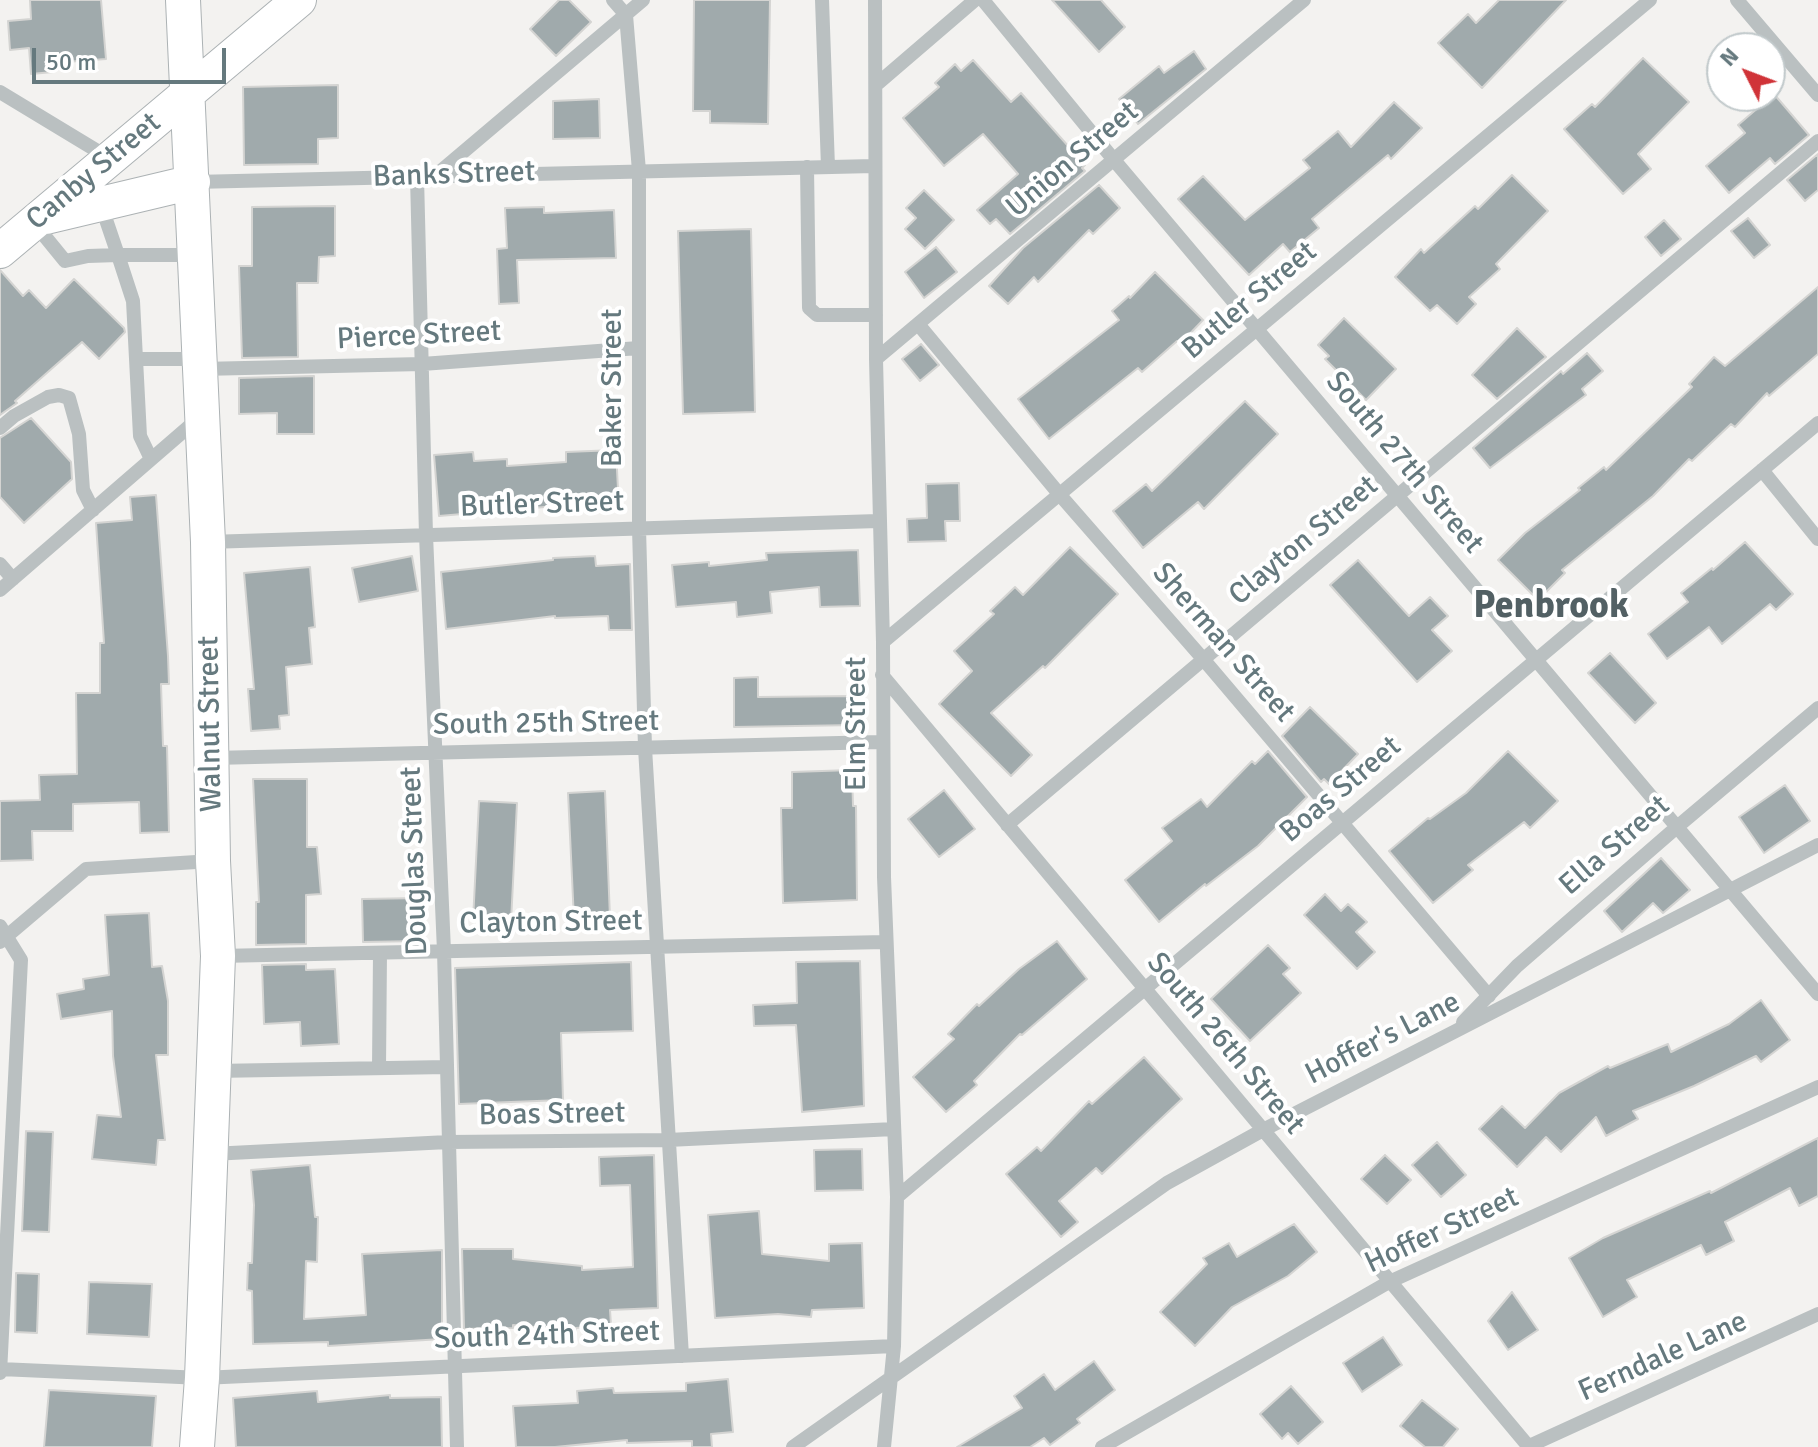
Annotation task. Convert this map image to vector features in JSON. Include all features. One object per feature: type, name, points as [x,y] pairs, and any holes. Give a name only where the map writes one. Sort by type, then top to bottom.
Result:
[{"type":"main road","name":"Canby Street","points":[[0,251],[299,0]]},
{"type":"main road","name":"Walnut Street","points":[[184,3],[208,542],[213,861],[218,956],[197,1447]]},
{"type":"main road","name":"Banks Street","points":[[36,221],[193,182]]},
{"type":"street","points":[[613,0],[626,15]]},
{"type":"street","points":[[436,175],[643,0]]},
{"type":"street","points":[[822,0],[828,167]]},
{"type":"street","name":"Elm Street","points":[[875,0],[878,521],[883,642],[881,742],[885,942],[897,1197],[894,1346],[884,1447]]},
{"type":"street","points":[[876,85],[975,0]]},
{"type":"street","name":"South 27th Street","points":[[983,0],[1114,160],[1818,994]]},
{"type":"street","name":"Union Street","points":[[876,359],[1304,0]]},
{"type":"street","name":"Butler Street","points":[[883,642],[1650,0]]},
{"type":"street","points":[[1737,0],[1818,95]]},
{"type":"street","name":"Baker Street","points":[[626,15],[639,171],[639,528],[645,748],[682,1356]]},
{"type":"street","points":[[0,92],[109,158]]},
{"type":"street","name":"Clayton Street","points":[[1007,825],[1818,141]]},
{"type":"street","name":"Banks Street","points":[[193,182],[874,166]]},
{"type":"street","points":[[807,167],[809,308],[817,315],[876,315]]},
{"type":"street","name":"Douglas Street","points":[[417,177],[426,535],[444,951],[457,1447]]},
{"type":"street","points":[[101,204],[133,301],[140,436],[151,459]]},
{"type":"street","points":[[36,221],[65,261],[88,256],[196,255]]},
{"type":"street","name":"Sherman Street","points":[[918,324],[1060,495],[1489,996]]},
{"type":"street","name":"Pierce Street","points":[[137,359],[200,364],[422,364],[639,348]]},
{"type":"street","points":[[0,428],[14,416],[48,397],[59,395],[69,398],[79,434],[83,490],[93,510]]},
{"type":"street","points":[[0,590],[202,415]]},
{"type":"street","name":"Boas Street","points":[[897,1197],[1818,423]]},
{"type":"street","points":[[1762,470],[1818,539]]},
{"type":"street","name":"Butler Street","points":[[208,542],[878,521]]},
{"type":"street","points":[[0,564],[13,579]]},
{"type":"street","name":"South 26th Street","points":[[882,675],[1529,1446]]},
{"type":"street","name":"Ella Street","points":[[1455,1031],[1517,966],[1818,708]]},
{"type":"street","name":"South 25th Street","points":[[213,758],[881,742]]},
{"type":"street","name":"Hoffer's Lane","points":[[793,1447],[1167,1183],[1263,1130],[1818,845]]},
{"type":"street","points":[[0,1370],[21,960],[3,935],[86,869],[213,861]]},
{"type":"street","name":"Clayton Street","points":[[218,956],[885,942]]},
{"type":"street","points":[[379,1068],[380,953]]},
{"type":"street","points":[[214,1071],[447,1067]]},
{"type":"street","name":"Hoffer Street","points":[[1102,1447],[1389,1282],[1818,1087]]},
{"type":"street","name":"Boas Street","points":[[211,1154],[448,1142],[668,1140],[894,1129]]},
{"type":"street","name":"Ferndale Lane","points":[[1529,1446],[1818,1314]]},
{"type":"street","name":"South 24th Street","points":[[0,1370],[202,1378],[894,1346]]},
{"type":"building","points":[[30,0],[101,0],[106,59],[52,63],[53,72],[31,74],[29,48],[10,50],[8,21],[31,19]]},
{"type":"building","points":[[559,0],[569,0],[591,22],[556,56],[530,29]]},
{"type":"building","points":[[694,0],[770,0],[768,124],[710,123],[710,111],[693,111]]},
{"type":"building","points":[[1052,0],[1101,0],[1125,27],[1099,52]]},
{"type":"building","points":[[1499,0],[1566,0],[1482,88],[1438,43],[1468,14],[1476,23]]},
{"type":"building","points":[[1194,51],[1206,69],[1138,124],[1119,99],[1159,66],[1164,73]]},
{"type":"building","points":[[1643,58],[1689,102],[1638,154],[1651,169],[1623,194],[1564,129],[1592,104],[1595,107]]},
{"type":"building","points":[[973,60],[1011,102],[1021,93],[1085,165],[1082,168],[1085,171],[1010,234],[996,219],[990,224],[977,210],[1018,174],[983,134],[944,166],[903,118],[939,87],[935,83],[955,64],[961,71]]},
{"type":"building","points":[[338,85],[338,138],[318,139],[318,164],[244,165],[243,87]]},
{"type":"building","points":[[599,99],[600,138],[553,139],[553,101]]},
{"type":"building","points":[[1394,102],[1422,128],[1391,159],[1388,155],[1312,219],[1319,228],[1290,252],[1283,244],[1249,275],[1178,199],[1203,176],[1245,220],[1310,168],[1303,160],[1338,131],[1351,147]]},
{"type":"building","points":[[1786,108],[1809,135],[1775,164],[1770,158],[1729,193],[1706,166],[1745,133],[1738,125],[1753,112],[1786,112]]},
{"type":"building","points":[[1818,154],[1818,190],[1805,201],[1787,180]]},
{"type":"building","points":[[1512,175],[1548,211],[1496,264],[1500,269],[1469,297],[1476,304],[1457,324],[1437,305],[1430,311],[1395,277],[1421,249],[1424,253],[1475,206],[1478,209]]},
{"type":"building","points":[[1099,185],[1120,208],[1093,234],[1089,230],[1038,282],[1034,277],[1008,304],[989,286],[1023,248]]},
{"type":"building","points":[[924,190],[954,220],[925,249],[905,229],[916,218],[906,208]]},
{"type":"building","points":[[335,206],[335,256],[319,257],[318,283],[297,283],[298,357],[242,358],[239,266],[252,266],[252,207]]},
{"type":"building","points":[[544,207],[544,213],[614,210],[616,258],[517,260],[519,303],[499,304],[497,249],[507,248],[505,208]]},
{"type":"building","points":[[1748,218],[1770,245],[1754,258],[1731,231]]},
{"type":"building","points":[[1664,220],[1681,239],[1661,256],[1645,237]]},
{"type":"building","points":[[751,229],[755,412],[683,414],[678,231]]},
{"type":"building","points":[[936,247],[957,272],[924,298],[905,272]]},
{"type":"building","points":[[0,270],[23,296],[29,290],[46,308],[74,279],[125,332],[99,359],[82,342],[0,415]]},
{"type":"building","points":[[1155,272],[1203,320],[1180,344],[1177,341],[1142,372],[1138,368],[1049,439],[1018,399],[1119,320],[1112,311],[1130,298]]},
{"type":"building","points":[[1818,287],[1818,354],[1769,396],[1767,393],[1735,427],[1731,424],[1692,461],[1689,459],[1653,496],[1562,570],[1565,573],[1538,600],[1498,560],[1525,533],[1580,490],[1578,488],[1604,467],[1606,470],[1692,387],[1689,384],[1714,357],[1725,366]]},
{"type":"building","points":[[1344,318],[1396,369],[1366,400],[1325,359],[1329,356],[1318,345]]},
{"type":"building","points":[[1517,328],[1546,357],[1497,399],[1472,375]]},
{"type":"building","points":[[921,344],[939,365],[920,381],[902,359]]},
{"type":"building","points":[[1587,353],[1603,371],[1582,389],[1586,395],[1490,468],[1473,448],[1561,371],[1563,374]]},
{"type":"building","points":[[314,376],[314,434],[277,434],[277,413],[239,414],[239,378]]},
{"type":"building","points":[[1245,401],[1278,434],[1204,509],[1198,502],[1143,548],[1113,511],[1146,484],[1152,491]]},
{"type":"building","points":[[31,418],[71,462],[72,479],[24,523],[0,497],[0,438]]},
{"type":"building","points":[[616,450],[619,509],[568,511],[568,505],[439,516],[434,455],[473,452],[474,461],[507,459],[507,466],[566,462],[566,452]]},
{"type":"building","points":[[959,483],[960,521],[945,521],[946,541],[908,542],[907,519],[927,518],[926,484]]},
{"type":"building","points":[[156,495],[168,656],[169,684],[161,684],[163,746],[167,746],[169,832],[140,833],[139,802],[73,804],[73,831],[32,831],[33,860],[0,861],[0,801],[40,800],[39,775],[77,774],[76,693],[100,693],[100,643],[104,643],[96,523],[132,520],[130,497]]},
{"type":"building","points":[[1745,542],[1793,594],[1776,610],[1770,604],[1722,644],[1709,627],[1667,659],[1648,634],[1688,602],[1681,593]]},
{"type":"building","points":[[1070,547],[1118,594],[1045,668],[1043,666],[991,713],[1032,755],[1011,776],[939,704],[972,671],[954,651],[994,614],[990,611],[1015,587],[1023,595]]},
{"type":"building","points":[[858,550],[860,606],[820,607],[819,587],[770,592],[772,613],[737,617],[736,602],[676,607],[672,565],[709,562],[709,566],[767,560],[766,553]]},
{"type":"building","points":[[412,556],[418,591],[359,602],[352,568]]},
{"type":"building","points":[[595,556],[596,566],[630,564],[632,630],[609,630],[608,616],[555,616],[446,629],[441,572]]},
{"type":"building","points":[[1358,560],[1409,616],[1430,597],[1448,616],[1432,630],[1452,651],[1417,682],[1330,585]]},
{"type":"building","points":[[310,567],[315,627],[309,628],[312,664],[286,667],[289,715],[279,716],[280,729],[251,731],[248,689],[254,689],[244,573]]},
{"type":"building","points":[[1610,653],[1656,703],[1635,723],[1588,673]]},
{"type":"building","points":[[758,677],[758,697],[857,696],[858,725],[734,727],[734,678]]},
{"type":"building","points":[[1310,707],[1358,754],[1329,784],[1324,779],[1321,782],[1282,736]]},
{"type":"building","points":[[1268,751],[1307,797],[1258,846],[1159,922],[1125,880],[1172,841],[1162,828],[1201,799],[1207,807],[1252,761],[1255,764]]},
{"type":"building","points":[[1508,751],[1558,801],[1530,828],[1524,822],[1468,865],[1473,870],[1433,903],[1389,851],[1428,818],[1466,793]]},
{"type":"building","points":[[852,770],[853,806],[856,806],[857,900],[783,903],[781,808],[792,808],[792,772]]},
{"type":"building","points":[[253,779],[307,779],[307,847],[317,847],[321,894],[306,895],[306,944],[256,945],[256,902],[259,902]]},
{"type":"building","points":[[1785,785],[1810,821],[1764,853],[1739,817]]},
{"type":"building","points":[[944,790],[975,829],[939,857],[908,819]]},
{"type":"building","points":[[605,791],[610,918],[574,920],[568,793]]},
{"type":"building","points":[[479,801],[517,803],[511,922],[473,921]]},
{"type":"building","points":[[1661,858],[1690,890],[1663,913],[1653,903],[1622,932],[1604,911]]},
{"type":"building","points":[[1325,894],[1341,911],[1348,904],[1367,922],[1356,932],[1375,952],[1357,969],[1304,915]]},
{"type":"building","points":[[421,898],[421,941],[363,942],[362,899]]},
{"type":"building","points":[[149,913],[152,967],[162,966],[168,1001],[168,1055],[156,1055],[165,1140],[158,1140],[156,1165],[92,1159],[97,1115],[121,1117],[113,1056],[112,1011],[61,1019],[57,994],[84,989],[83,979],[109,975],[105,915]]},
{"type":"building","points":[[1057,941],[1087,979],[1020,1034],[974,1081],[977,1085],[946,1112],[913,1077],[954,1039],[948,1034],[977,1004],[979,1006],[1019,969]]},
{"type":"building","points":[[1268,945],[1290,968],[1283,974],[1301,993],[1250,1041],[1211,999]]},
{"type":"building","points":[[860,961],[864,1106],[802,1112],[796,1025],[754,1026],[753,1005],[797,1003],[796,962]]},
{"type":"building","points":[[631,962],[633,1031],[561,1033],[563,1100],[459,1104],[455,968]]},
{"type":"building","points":[[306,964],[306,970],[335,969],[339,1044],[301,1046],[300,1022],[264,1024],[262,965]]},
{"type":"building","points":[[1761,1000],[1790,1040],[1761,1062],[1756,1056],[1633,1111],[1638,1119],[1606,1136],[1596,1117],[1561,1152],[1546,1137],[1517,1167],[1479,1129],[1502,1106],[1525,1128],[1559,1093],[1608,1066],[1610,1068],[1668,1044],[1671,1052],[1729,1024]]},
{"type":"building","points":[[1144,1057],[1182,1099],[1102,1174],[1096,1168],[1059,1201],[1078,1222],[1061,1237],[1006,1174],[1037,1147],[1041,1151],[1089,1101],[1092,1104]]},
{"type":"building","points":[[26,1131],[53,1132],[49,1232],[22,1231]]},
{"type":"building","points":[[1818,1138],[1818,1196],[1799,1206],[1790,1188],[1725,1222],[1734,1241],[1706,1255],[1701,1245],[1627,1280],[1637,1297],[1603,1317],[1569,1258],[1603,1238],[1711,1193]]},
{"type":"building","points":[[1437,1142],[1466,1175],[1441,1197],[1412,1165]]},
{"type":"building","points":[[862,1149],[863,1190],[815,1191],[814,1150]]},
{"type":"building","points":[[654,1155],[658,1308],[610,1310],[611,1325],[576,1328],[576,1331],[513,1325],[513,1328],[464,1329],[462,1249],[513,1249],[513,1259],[582,1266],[582,1270],[633,1267],[630,1185],[600,1186],[599,1157]]},
{"type":"building","points":[[1385,1155],[1411,1180],[1387,1204],[1361,1179]]},
{"type":"building","points":[[310,1165],[315,1217],[318,1217],[317,1262],[306,1261],[304,1319],[366,1315],[362,1254],[442,1250],[442,1339],[328,1346],[328,1342],[253,1344],[252,1291],[247,1290],[248,1263],[252,1263],[254,1205],[251,1170]]},
{"type":"building","points":[[759,1211],[762,1254],[829,1261],[829,1244],[862,1243],[864,1308],[812,1310],[811,1317],[778,1314],[715,1318],[708,1215]]},
{"type":"building","points":[[1294,1224],[1317,1252],[1288,1276],[1232,1307],[1195,1346],[1160,1312],[1207,1264],[1203,1258],[1229,1243],[1237,1257]]},
{"type":"building","points":[[16,1273],[39,1274],[37,1333],[15,1332]]},
{"type":"building","points":[[89,1282],[152,1284],[149,1337],[87,1334]]},
{"type":"building","points":[[1512,1292],[1538,1330],[1508,1350],[1488,1321]]},
{"type":"building","points":[[1383,1337],[1402,1365],[1362,1392],[1343,1363]]},
{"type":"building","points":[[1094,1361],[1115,1390],[1077,1419],[1080,1423],[1050,1445],[1044,1438],[1030,1447],[957,1447],[1022,1408],[1014,1396],[1044,1374],[1055,1390]]},
{"type":"building","points":[[728,1379],[733,1432],[711,1434],[712,1447],[692,1447],[692,1441],[627,1443],[627,1440],[555,1447],[516,1447],[513,1406],[578,1403],[577,1391],[613,1388],[614,1393],[686,1391],[686,1383]]},
{"type":"building","points":[[1291,1386],[1323,1422],[1298,1444],[1288,1433],[1282,1439],[1260,1414]]},
{"type":"building","points":[[49,1390],[156,1396],[152,1447],[44,1447]]},
{"type":"building","points":[[317,1391],[318,1402],[390,1395],[390,1398],[441,1397],[442,1447],[236,1447],[233,1398]]},
{"type":"building","points":[[1422,1400],[1458,1429],[1443,1447],[1425,1447],[1400,1426]]},
{"type":"district","name":"Penbrook","points":[[1551,607]]}]
